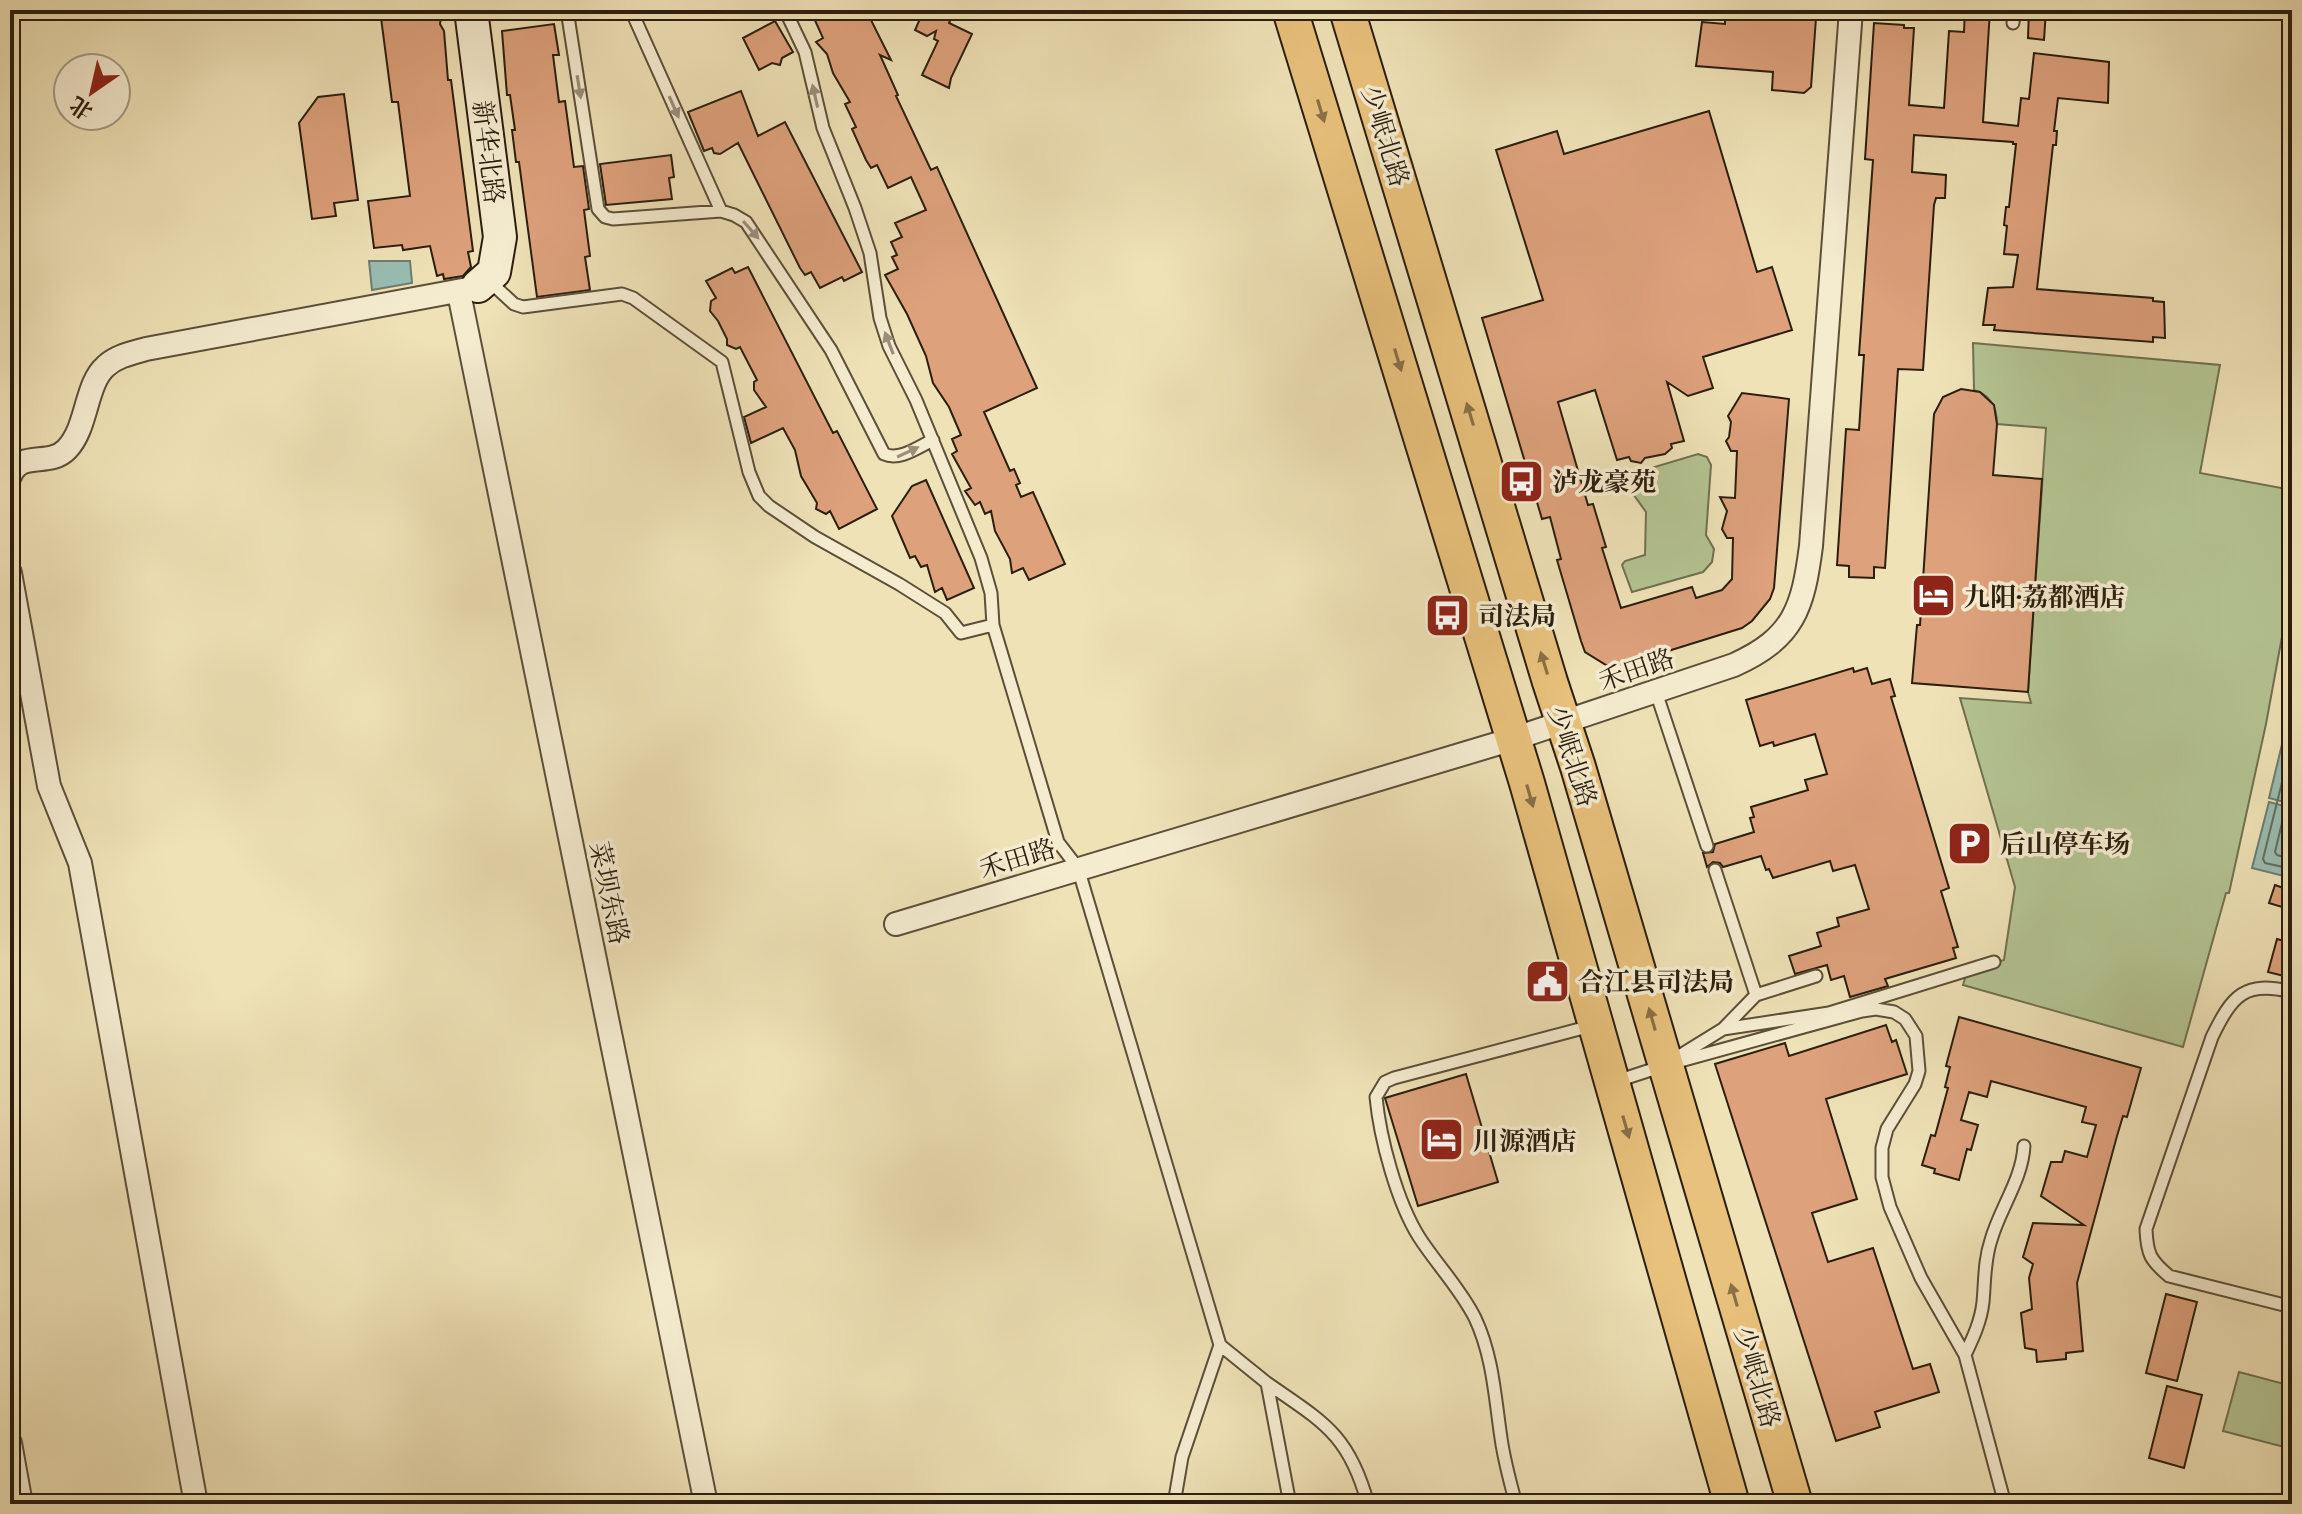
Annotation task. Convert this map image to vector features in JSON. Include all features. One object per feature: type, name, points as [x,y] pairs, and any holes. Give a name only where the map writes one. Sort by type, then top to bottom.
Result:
[{"type":"main road","name":"少岷北路","points":[[1290,10],[1513,739],[1732,1504]]},
{"type":"main road","name":"少岷北路","points":[[1347,10],[1666,1065],[1795,1504]]},
{"type":"main road","points":[[1309,74],[1362,58]]},
{"type":"street","name":"新华北路","points":[[471,10],[500,237],[497,262],[475,286]]},
{"type":"street","name":"禾田路","points":[[896,924],[1513,739],[1656,692],[1760,653],[1776,642],[1787,628],[1803,594],[1811,546],[1851,10]]},
{"type":"street","points":[[10,476],[13,467],[24,459],[59,456],[69,447],[80,428],[103,368],[118,358],[146,349],[475,286]]},
{"type":"street","name":"菜坝东路","points":[[475,286],[706,1504]]},
{"type":"street","points":[[10,573],[49,786],[80,863],[196,1504]]},
{"type":"street","points":[[10,1443],[21,1504]]},
{"type":"lane","points":[[567,10],[600,213],[613,219],[721,211],[746,222],[759,237],[831,350],[884,454],[899,456],[933,440]]},
{"type":"lane","points":[[631,10],[721,211]]},
{"type":"lane","points":[[785,10],[805,52],[823,128],[870,253],[880,318],[889,346],[933,440],[981,558],[991,593],[993,625],[1058,842],[1078,868],[1220,1345],[1324,1423],[1344,1444],[1368,1504]]},
{"type":"lane","points":[[475,286],[523,307],[613,294],[633,298],[722,362],[749,472],[759,496],[769,506],[815,537],[945,613],[961,633],[993,625]]},
{"type":"lane","points":[[1656,692],[1707,846]]},
{"type":"lane","points":[[1715,870],[1756,995]]},
{"type":"lane","points":[[1723,1029],[1829,1013],[1994,962]]},
{"type":"lane","points":[[1666,1065],[1723,1029],[1756,995],[1816,976]]},
{"type":"lane","points":[[2292,992],[2272,987],[2251,989],[2237,996],[2225,1011],[2212,1037],[2146,1229],[2147,1250],[2155,1264],[2169,1276],[2292,1307]]},
{"type":"lane","points":[[1613,1082],[1862,1011],[1876,1009],[1894,1012],[1905,1019],[1916,1036],[1919,1071],[1915,1084],[1887,1129],[1882,1148],[1882,1177],[1890,1207],[1921,1278],[1965,1355],[2005,1504]]},
{"type":"lane","points":[[1516,1504],[1506,1466],[1499,1408],[1485,1345],[1476,1319],[1455,1284],[1409,1219],[1397,1190],[1376,1097],[1385,1082],[1394,1078],[1595,1025]]},
{"type":"lane","points":[[1965,1355],[1977,1332],[1983,1305],[1985,1261],[1992,1235],[2022,1166],[2024,1146]]},
{"type":"lane","points":[[1174,1504],[1182,1457],[1220,1345]]},
{"type":"lane","points":[[1267,1383],[1290,1504]]},
{"type":"green space","points":[[1973,343],[2220,365],[2200,473],[2292,490],[2292,582],[2266,724],[2229,893],[2226,893],[2183,1047],[1963,985],[1967,972],[2004,960],[2015,887],[1960,698],[2031,703],[2028,692],[2046,428],[1997,424],[1992,402],[1974,390]]},
{"type":"green space","points":[[1698,454],[1707,457],[1711,465],[1706,535],[1714,549],[1712,562],[1703,572],[1632,592],[1622,565],[1625,561],[1645,555],[1646,512],[1621,477]]},
{"type":"green space","points":[[2239,1372],[2292,1386],[2292,1449],[2223,1431]]},
{"type":"water","points":[[369,261],[410,261],[412,283],[372,290]]},
{"type":"water","points":[[2285,732],[2292,734],[2292,804],[2269,798]]},
{"type":"water","points":[[2269,802],[2292,808],[2292,878],[2252,868]]},
{"type":"building","points":[[380,10],[442,10],[440,24],[444,31],[448,80],[451,80],[473,251],[468,252],[471,267],[463,276],[444,279],[443,274],[437,276],[430,246],[403,250],[402,245],[374,248],[368,201],[410,196],[398,102],[392,102]]},
{"type":"building","points":[[826,10],[858,10],[863,19],[869,16],[891,60],[880,55],[896,96],[931,170],[937,167],[1037,388],[984,412],[1010,471],[1014,469],[1020,483],[1016,485],[1021,497],[1033,492],[1065,564],[1029,580],[1023,568],[1012,573],[1010,559],[995,531],[991,511],[985,514],[980,502],[975,505],[965,491],[971,488],[952,454],[957,451],[952,439],[961,435],[949,407],[933,383],[926,356],[907,314],[885,275],[898,269],[892,257],[897,255],[891,242],[902,237],[895,223],[926,210],[911,177],[888,188],[877,165],[871,168],[866,160],[845,104],[850,102],[833,73],[827,54],[816,42],[823,38],[813,16]]},
{"type":"building","points":[[924,10],[955,10],[949,23],[972,34],[949,88],[922,75],[938,41],[934,39],[936,31],[927,36],[915,30]]},
{"type":"building","points":[[1725,10],[1810,10],[1809,18],[1816,18],[1811,87],[1804,93],[1772,90],[1773,72],[1696,66],[1702,22],[1725,24]]},
{"type":"building","points":[[1965,10],[1990,10],[1983,122],[2018,126],[2021,98],[2029,99],[2034,53],[2109,62],[2108,103],[2058,98],[2054,131],[2057,131],[2056,145],[2053,145],[2037,289],[2153,298],[2153,301],[2164,302],[2165,338],[2153,337],[2153,342],[1994,330],[1995,325],[1983,325],[1988,288],[2013,287],[2018,255],[2004,254],[2007,226],[2004,225],[2016,144],[1914,135],[1912,172],[1946,175],[1945,198],[1936,198],[1934,205],[1923,370],[1898,369],[1885,568],[1874,567],[1874,578],[1849,577],[1849,566],[1837,565],[1846,429],[1859,430],[1864,355],[1859,355],[1873,160],[1865,159],[1874,23],[1914,28],[1909,105],[1944,108],[1949,31],[1964,32]]},
{"type":"building","points":[[2029,10],[2046,10],[2044,40],[2028,38]]},
{"type":"building","points":[[775,21],[793,52],[782,58],[780,65],[772,63],[759,70],[743,38]]},
{"type":"building","points":[[554,24],[559,55],[553,55],[559,102],[565,101],[574,167],[583,166],[589,209],[584,210],[590,256],[585,257],[590,290],[537,297],[519,162],[516,162],[510,95],[507,95],[502,31]]},
{"type":"building","points":[[741,91],[758,136],[785,122],[862,272],[844,281],[842,277],[820,288],[811,272],[805,275],[800,268],[738,143],[720,154],[714,153],[712,148],[704,151],[688,112]]},
{"type":"building","points":[[344,94],[358,200],[334,203],[336,216],[312,219],[299,123],[318,97]]},
{"type":"building","points":[[1709,111],[1757,272],[1772,267],[1792,330],[1703,357],[1713,388],[1688,396],[1667,382],[1684,441],[1671,444],[1672,448],[1665,454],[1645,458],[1641,463],[1631,461],[1629,457],[1617,460],[1595,390],[1558,402],[1588,505],[1593,504],[1606,547],[1602,548],[1621,608],[1692,587],[1696,598],[1722,590],[1732,579],[1733,538],[1727,538],[1722,529],[1727,511],[1720,497],[1735,498],[1737,451],[1731,451],[1726,441],[1731,422],[1728,416],[1742,393],[1789,399],[1774,588],[1770,599],[1742,628],[1636,661],[1606,665],[1585,652],[1581,641],[1557,560],[1561,559],[1550,517],[1542,519],[1482,318],[1543,300],[1496,150],[1557,131],[1564,154]]},
{"type":"building","points":[[671,155],[674,177],[669,178],[672,199],[606,205],[600,164]]},
{"type":"building","points":[[748,267],[833,433],[837,431],[877,509],[839,529],[830,511],[826,514],[816,509],[817,503],[801,476],[795,450],[783,428],[751,443],[744,417],[766,407],[754,390],[757,380],[740,347],[736,349],[727,345],[718,321],[710,311],[711,301],[716,298],[706,281],[732,268],[735,273]]},
{"type":"building","points":[[1961,389],[1980,392],[1994,405],[1997,424],[1993,475],[2042,479],[2028,692],[1912,683],[1917,625],[1920,625],[1934,414],[1943,397]]},
{"type":"building","points":[[926,480],[974,588],[947,600],[942,588],[935,592],[927,565],[921,567],[915,556],[910,558],[892,516],[912,486]]},
{"type":"building","points":[[1853,668],[1854,672],[1867,668],[1872,684],[1890,679],[1895,696],[1891,697],[1949,888],[1941,891],[1958,947],[1953,948],[1956,958],[1885,979],[1888,986],[1850,997],[1844,976],[1831,980],[1827,965],[1795,974],[1789,956],[1821,946],[1817,933],[1839,926],[1837,918],[1869,909],[1855,865],[1833,871],[1830,861],[1773,878],[1761,856],[1723,867],[1713,862],[1707,867],[1703,853],[1713,852],[1715,844],[1754,832],[1751,807],[1808,790],[1805,780],[1827,774],[1815,734],[1774,746],[1773,742],[1760,746],[1746,700]]},
{"type":"building","points":[[2275,885],[2292,891],[2292,910],[2269,903]]},
{"type":"building","points":[[2277,939],[2292,943],[2292,978],[2268,972]]},
{"type":"building","points":[[1959,1017],[2141,1068],[2127,1117],[2123,1116],[2117,1136],[2077,1283],[2083,1351],[2066,1353],[2066,1359],[2037,1362],[2036,1350],[2025,1348],[2021,1313],[2032,1309],[2029,1278],[2033,1264],[2023,1257],[2033,1223],[2084,1225],[2041,1196],[2051,1162],[2062,1162],[2065,1151],[2087,1157],[2096,1125],[2082,1122],[2086,1107],[1991,1081],[1987,1097],[1969,1092],[1961,1120],[1978,1125],[1971,1150],[1967,1149],[1959,1180],[1934,1173],[1935,1169],[1922,1165],[1931,1135],[1935,1136],[1948,1088],[1945,1087],[1950,1067],[1946,1066]]},
{"type":"building","points":[[1886,1025],[1892,1042],[1896,1040],[1907,1074],[1826,1099],[1857,1199],[1812,1213],[1828,1262],[1873,1248],[1913,1369],[1930,1364],[1939,1392],[1875,1412],[1880,1427],[1836,1441],[1715,1064],[1785,1043],[1789,1056]]},
{"type":"building","name":"川源酒店","points":[[1466,1074],[1498,1182],[1418,1206],[1385,1098]]},
{"type":"building","points":[[2166,1294],[2197,1302],[2177,1381],[2146,1373]]},
{"type":"building","points":[[2167,1386],[2202,1395],[2184,1468],[2149,1458]]},
{"type":"place","name":"泸龙豪苑","points":[[1521,481]]},
{"type":"place","name":"九阳·荔都酒店","points":[[1933,596]]},
{"type":"place","name":"司法局","points":[[1447,615]]},
{"type":"place","name":"后山停车场","points":[[1969,843]]},
{"type":"place","name":"合江县司法局","points":[[1547,981]]},
{"type":"place","name":"川源酒店","points":[[1442,1140]]}]
